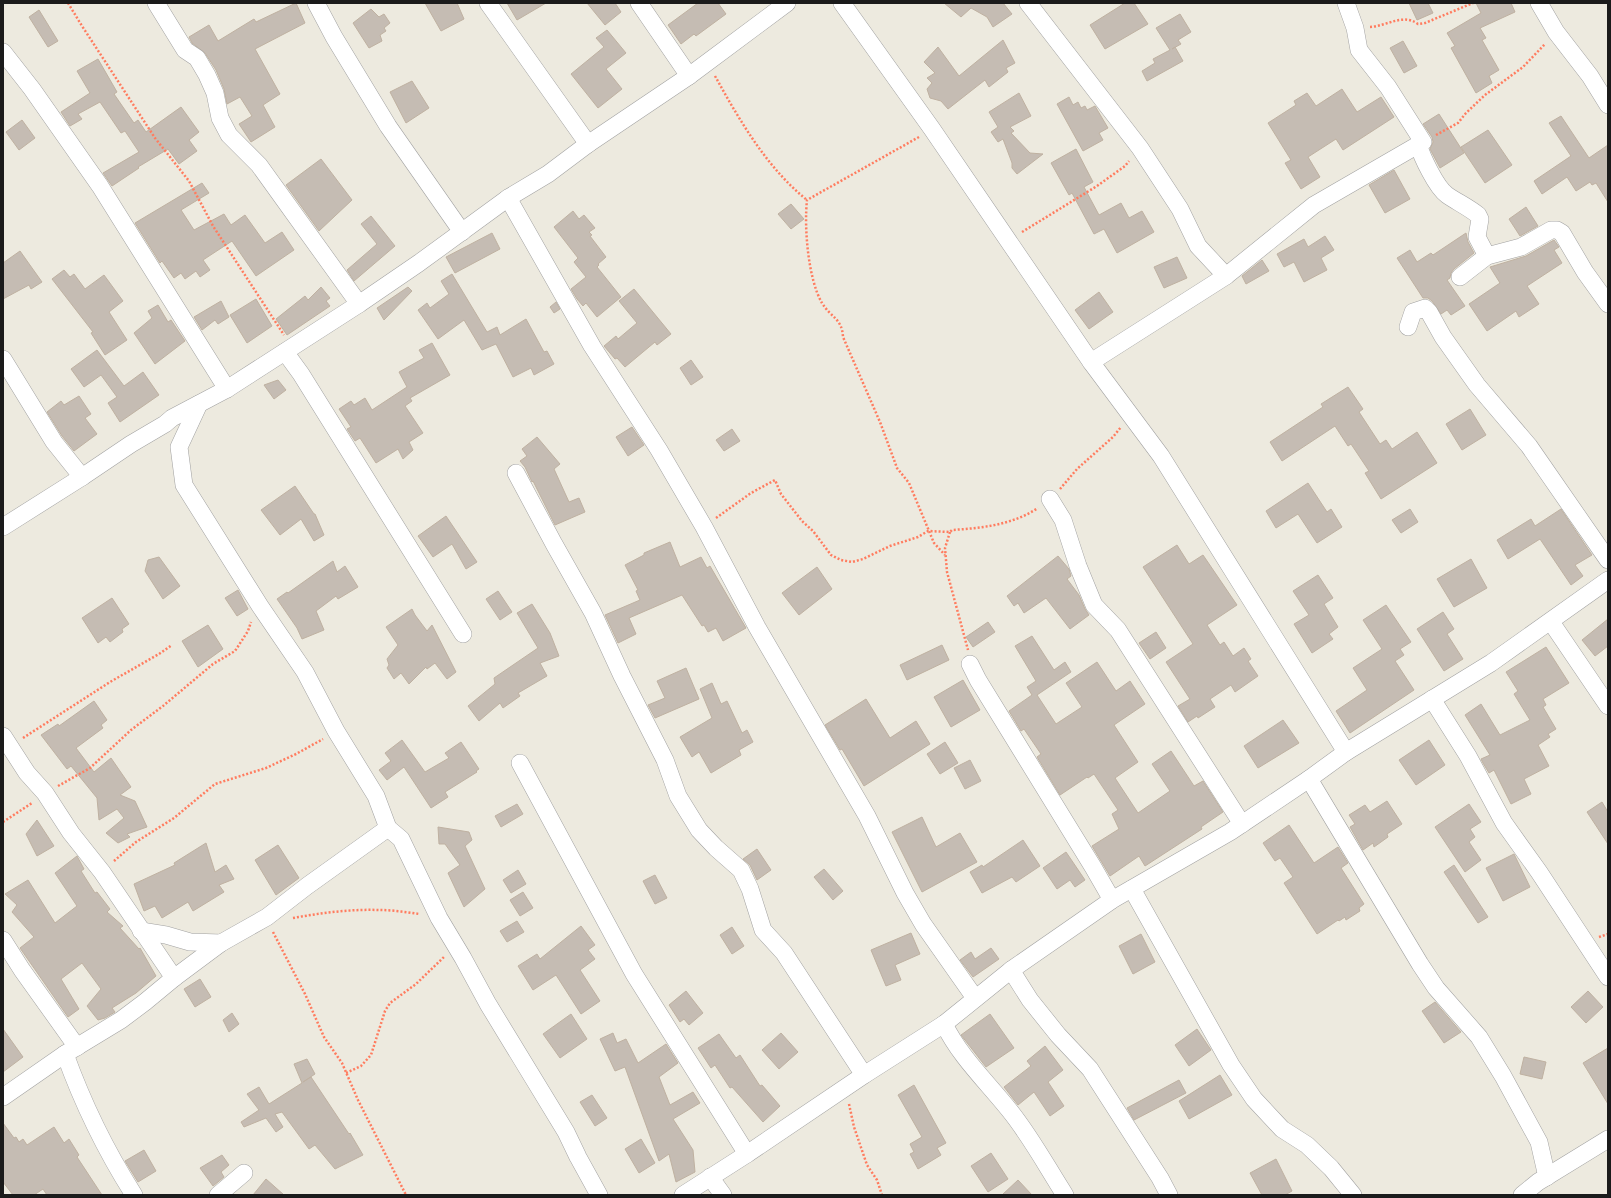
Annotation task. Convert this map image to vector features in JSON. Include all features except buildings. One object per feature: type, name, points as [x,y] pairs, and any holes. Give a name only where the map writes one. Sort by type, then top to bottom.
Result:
[{"type":"street","points":[[156,3],[185,50],[197,58],[207,74],[215,94],[220,118],[229,135],[259,165],[358,304]]},
{"type":"street","points":[[316,3],[334,37],[388,126],[462,232]]},
{"type":"street","points":[[488,3],[588,144]]},
{"type":"street","points":[[639,3],[689,76]]},
{"type":"street","points":[[3,527],[131,444],[165,424],[172,418],[227,389],[358,304],[462,232],[508,198],[548,174],[588,144],[689,76],[787,3]]},
{"type":"street","points":[[842,3],[932,129],[1091,362],[1161,456],[1346,752]]},
{"type":"street","points":[[1028,3],[1140,148],[1180,209],[1198,246],[1226,276]]},
{"type":"street","points":[[1346,3],[1355,28],[1360,50],[1388,87],[1421,143],[1421,154],[1436,180],[1446,194],[1478,215],[1480,219],[1477,237],[1487,256]]},
{"type":"street","points":[[1539,3],[1556,32],[1590,76],[1608,105]]},
{"type":"street","points":[[3,52],[32,89],[100,186],[227,389]]},
{"type":"street","points":[[1091,362],[1226,276],[1314,205],[1421,143]]},
{"type":"street","points":[[508,198],[592,346],[659,450],[704,527],[757,627],[867,816],[888,855],[905,892],[920,918],[975,998]]},
{"type":"street","points":[[1460,277],[1487,256],[1521,247],[1551,230],[1557,230],[1562,233],[1585,272],[1608,304]]},
{"type":"street","points":[[1408,326],[1413,312],[1422,307],[1429,312],[1443,337],[1478,385],[1528,446],[1608,560]]},
{"type":"street","points":[[288,350],[305,381],[463,634]]},
{"type":"street","points":[[3,359],[54,442],[82,477]]},
{"type":"street","points":[[199,404],[178,447],[184,485],[256,600],[305,672],[336,731],[376,796],[388,828],[401,839],[439,918],[488,1004],[566,1132],[599,1195]]},
{"type":"street","points":[[516,473],[593,613],[622,676],[665,760],[678,796],[699,830],[716,848],[741,870],[750,889],[763,930],[784,953],[864,1075]]},
{"type":"street","points":[[1050,499],[1063,520],[1078,566],[1094,605],[1118,630],[1242,824]]},
{"type":"street","points":[[683,1195],[944,1024],[1011,970],[1112,900],[1230,832],[1310,780],[1346,752],[1491,663],[1551,622],[1608,580]]},
{"type":"street","points":[[1551,622],[1608,706]]},
{"type":"street","points":[[970,664],[978,680],[1112,900]]},
{"type":"street","points":[[1432,699],[1468,756],[1504,823],[1544,879],[1608,977]]},
{"type":"street","points":[[6,742],[27,773],[44,793],[71,833],[102,872],[174,978]]},
{"type":"street","points":[[520,763],[634,974],[747,1154]]},
{"type":"street","points":[[1310,780],[1420,964],[1436,988],[1479,1037],[1503,1076],[1539,1142],[1547,1177]]},
{"type":"street","points":[[3,1097],[71,1050],[120,1020],[221,943],[267,917],[307,886],[388,828]]},
{"type":"street","points":[[1132,889],[1231,1065],[1254,1099],[1282,1129],[1307,1144],[1331,1168],[1353,1195]]},
{"type":"street","points":[[141,931],[166,935],[190,942],[221,943]]},
{"type":"street","points":[[3,940],[71,1050],[82,1099],[123,1178],[134,1195]]},
{"type":"street","points":[[1011,970],[1030,1000],[1058,1035],[1090,1069],[1160,1178],[1169,1195]]},
{"type":"street","points":[[944,1024],[961,1053],[1010,1111],[1032,1140],[1066,1195]]},
{"type":"street","points":[[1522,1195],[1547,1177],[1608,1140]]},
{"type":"street","points":[[1049,1169],[1049,1195]]},
{"type":"street","points":[[218,1195],[244,1173]]},
{"type":"street","points":[[710,1177],[723,1195]]},
{"type":"path","points":[[68,3],[154,138],[189,181],[213,226],[288,350]]},
{"type":"path","points":[[1355,28],[1376,27],[1404,18],[1413,20],[1418,24],[1425,23],[1473,3]]},
{"type":"path","points":[[1421,143],[1458,122],[1485,96],[1524,67],[1556,32]]},
{"type":"path","points":[[707,63],[732,107],[775,170],[790,187],[807,200]]},
{"type":"path","points":[[807,200],[905,146],[932,129]]},
{"type":"path","points":[[1008,241],[1103,182],[1125,166],[1140,148]]},
{"type":"path","points":[[807,200],[806,212],[812,276],[821,302],[832,316],[839,321],[842,328],[843,337],[880,422],[897,468],[909,483],[934,544],[945,555]]},
{"type":"path","points":[[704,527],[751,494],[775,480],[781,494],[831,554],[841,560],[852,562],[863,560],[890,546],[918,537],[928,531],[950,532],[952,530],[985,526],[1015,520],[1032,511],[1050,499],[1077,469],[1113,437],[1130,416]]},
{"type":"path","points":[[950,532],[945,548],[947,572],[965,636],[970,664]]},
{"type":"path","points":[[3,822],[25,808],[44,793],[90,768],[131,730],[164,706],[213,664],[235,651],[248,631],[256,600]]},
{"type":"path","points":[[6,742],[159,654],[172,645]]},
{"type":"path","points":[[102,872],[136,842],[174,818],[215,784],[220,781],[266,768],[296,754],[336,731]]},
{"type":"path","points":[[293,918],[329,912],[365,909],[398,911],[439,918]]},
{"type":"path","points":[[267,917],[305,994],[324,1037],[342,1063],[406,1195]]},
{"type":"path","points":[[346,1073],[361,1066],[371,1055],[385,1011],[390,1003],[416,984],[435,964],[456,946]]},
{"type":"path","points":[[845,1088],[854,1127],[867,1165],[877,1180],[882,1195]]}]
